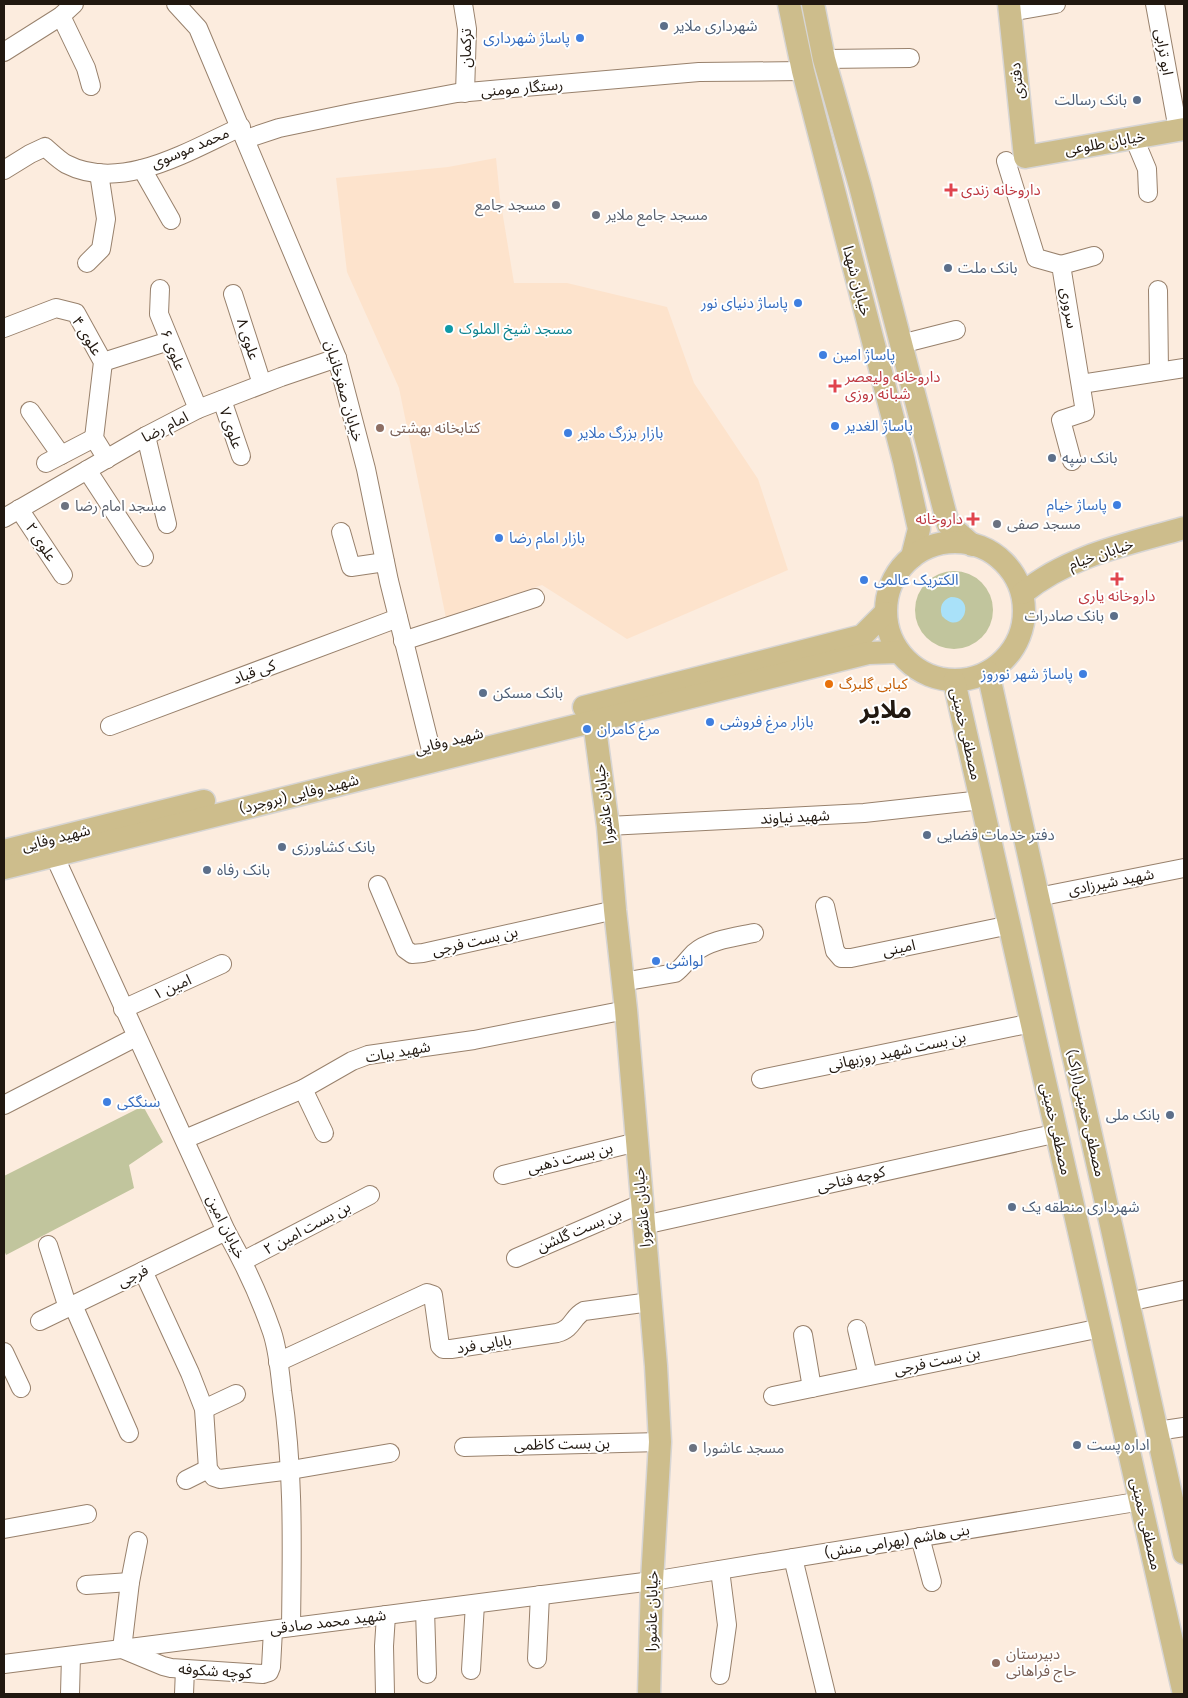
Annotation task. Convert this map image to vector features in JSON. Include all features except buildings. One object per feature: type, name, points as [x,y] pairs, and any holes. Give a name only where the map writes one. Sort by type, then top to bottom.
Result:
[{"type":"main road","name":"خیابان شهدا","points":[[789,4],[802,71],[904,460],[919,529],[912,557]]},
{"type":"main road","name":"خیابان شهدا","points":[[813,4],[824,59],[860,186],[948,524],[972,545]]},
{"type":"main road","name":"دفتری","points":[[1010,8],[1016,159]]},
{"type":"main road","name":"خیابان طلوعی","points":[[1016,159],[1181,130]]},
{"type":"main road","name":"خیابان خیام","points":[[1023,593],[1039,580],[1087,556],[1184,528]]},
{"type":"main road","points":[[960,542],[972,545],[989,551],[1003,562],[1014,575],[1023,593],[1023,625],[1016,644],[1004,660],[988,672],[969,679],[954,681],[940,679],[913,667],[898,652],[889,633],[885,613],[890,586],[899,570],[912,557],[928,548],[946,543],[960,542]]},
{"type":"main road","name":"شهید وفایی","points":[[6,851],[862,636],[885,613]]},
{"type":"main road","points":[[594,721],[868,653],[898,652]]},
{"type":"main road","name":"مصطفی خمینی(اراک)","points":[[988,672],[1184,1552]]},
{"type":"main road","name":"مصطفی خمینی","points":[[954,681],[1142,1501],[1184,1694]]},
{"type":"main road","name":"خیابان عاشورا","points":[[594,721],[608,826],[626,1010],[656,1366],[660,1442],[652,1581],[649,1694]]},
{"type":"main road","name":"شهید وفایی (بروجرد)","points":[[6,851],[54,855],[594,721]]},
{"type":"street","points":[[4,52],[61,16],[74,4]]},
{"type":"street","name":"خیابان صفرخانیان","points":[[176,4],[198,28],[338,358],[366,469],[384,562],[430,746]]},
{"type":"street","name":"ترکمان","points":[[463,4],[467,29],[465,93]]},
{"type":"street","points":[[1010,8],[1056,4]]},
{"type":"street","name":"ابو ترابی","points":[[1155,4],[1181,130]]},
{"type":"street","points":[[61,16],[86,68],[91,86]]},
{"type":"street","points":[[824,59],[910,58]]},
{"type":"street","name":"رستگار مومنی","points":[[243,133],[465,93],[699,72],[802,71]]},
{"type":"street","name":"محمد موسوی","points":[[4,170],[30,154],[45,148],[65,164],[86,172],[115,174],[159,165],[243,133]]},
{"type":"street","points":[[1134,138],[1147,168],[1148,193]]},
{"type":"street","points":[[1016,159],[1036,258],[1061,265],[1094,256]]},
{"type":"street","points":[[142,168],[171,220]]},
{"type":"street","points":[[87,263],[101,249],[106,218],[100,173]]},
{"type":"street","name":"سروری","points":[[1061,265],[1085,412],[1061,420],[1072,461]]},
{"type":"street","name":"علوی ۶","points":[[160,289],[159,314],[198,409]]},
{"type":"street","points":[[1158,290],[1159,372]]},
{"type":"street","name":"علوی ۸","points":[[234,294],[262,384]]},
{"type":"street","name":"علوی ۴","points":[[4,328],[56,308],[76,313],[103,362],[94,438]]},
{"type":"street","points":[[901,344],[956,330]]},
{"type":"street","points":[[103,362],[170,341]]},
{"type":"street","name":"امام رضا","points":[[11,514],[146,436],[198,409],[262,384],[338,358]]},
{"type":"street","points":[[1081,384],[1184,368]]},
{"type":"street","name":"علوی ۷","points":[[222,400],[241,456]]},
{"type":"street","points":[[30,411],[61,455]]},
{"type":"street","points":[[146,436],[167,524]]},
{"type":"street","points":[[46,463],[94,438],[107,459]]},
{"type":"street","points":[[87,470],[144,557]]},
{"type":"street","name":"علوی ۲","points":[[11,514],[63,575]]},
{"type":"street","points":[[341,532],[351,567],[384,562]]},
{"type":"street","points":[[403,641],[535,598]]},
{"type":"street","name":"کی قباد","points":[[110,726],[398,618]]},
{"type":"street","name":"شهید نیاوند","points":[[608,826],[864,813],[982,800]]},
{"type":"street","name":"خیابان امین","points":[[54,855],[226,1231],[243,1262],[272,1333],[284,1405],[291,1470],[293,1526],[291,1627]]},
{"type":"street","name":"شهید شیرزادی","points":[[1038,897],[1184,868]]},
{"type":"street","name":"بن بست فرجی","points":[[378,885],[405,950],[412,954],[615,910]]},
{"type":"street","name":"امینی","points":[[826,906],[835,951],[841,958],[851,958],[1010,925]]},
{"type":"street","points":[[622,982],[675,973],[681,969],[695,952],[709,944],[754,933]]},
{"type":"street","name":"امین ۱","points":[[123,1009],[222,964]]},
{"type":"street","name":"شهید بیات","points":[[185,1139],[303,1089],[368,1055],[474,1040],[626,1010]]},
{"type":"street","name":"بن بست شهید روزبهانی","points":[[761,1079],[1032,1023]]},
{"type":"street","points":[[4,1105],[136,1037]]},
{"type":"street","points":[[303,1089],[324,1133]]},
{"type":"street","name":"کوچه فتاحی","points":[[644,1225],[1058,1133]]},
{"type":"street","name":"بن بست ذهبی","points":[[503,1175],[636,1142]]},
{"type":"street","name":"بن بست امین ۲","points":[[243,1262],[370,1195]]},
{"type":"street","name":"بن بست گلشن","points":[[516,1258],[643,1203]]},
{"type":"street","name":"فرجی","points":[[40,1321],[226,1231]]},
{"type":"street","points":[[48,1245],[71,1306],[129,1433]]},
{"type":"street","points":[[143,1271],[190,1373],[204,1409],[208,1469],[214,1477],[220,1479],[291,1470],[390,1453]]},
{"type":"street","points":[[1128,1302],[1184,1290]]},
{"type":"street","name":"بابایی فرد","points":[[278,1362],[426,1293],[433,1296],[440,1346],[451,1349],[557,1332],[568,1328],[578,1315],[584,1311],[650,1302]]},
{"type":"street","name":"بن بست فرجی","points":[[773,1396],[1101,1328]]},
{"type":"street","points":[[857,1330],[868,1376]]},
{"type":"street","points":[[803,1335],[812,1388]]},
{"type":"street","points":[[4,1352],[21,1388]]},
{"type":"street","points":[[204,1409],[236,1394]]},
{"type":"street","points":[[1157,1431],[1184,1427]]},
{"type":"street","name":"بن بست کاظمی","points":[[464,1447],[660,1442]]},
{"type":"street","points":[[186,1480],[208,1469]]},
{"type":"street","name":"بنی هاشم (بهرامی منش)","points":[[652,1581],[1142,1501]]},
{"type":"street","points":[[4,1529],[87,1514]]},
{"type":"street","points":[[920,1537],[932,1582]]},
{"type":"street","points":[[122,1649],[130,1582],[138,1541]]},
{"type":"street","points":[[793,1558],[826,1694]]},
{"type":"street","points":[[720,1570],[727,1625],[720,1675]]},
{"type":"street","name":"شهید محمد صادقی","points":[[4,1664],[652,1581]]},
{"type":"street","points":[[86,1585],[130,1582]]},
{"type":"street","points":[[537,1659],[540,1595]]},
{"type":"street","points":[[471,1670],[475,1604]]},
{"type":"street","points":[[425,1610],[426,1674]]},
{"type":"street","points":[[384,1694],[386,1615]]},
{"type":"street","name":"کوچه شکوفه","points":[[122,1649],[163,1666],[263,1674],[269,1672],[271,1667],[273,1630]]},
{"type":"street","points":[[70,1694],[71,1656]]},
{"type":"street","points":[[184,1694],[185,1669]]},
{"type":"shaded area","name":"بازار بزرگ ملایر","points":[[496,158],[500,198],[514,283],[567,283],[667,307],[694,383],[758,479],[788,570],[627,639],[542,585],[446,618],[399,388],[347,272],[336,178],[448,167]]},
{"type":"green space","points":[[954,571],[969,574],[982,582],[990,595],[993,610],[990,625],[982,638],[969,646],[954,649],[939,646],[926,638],[918,625],[915,610],[918,595],[926,582],[939,574]]},
{"type":"green space","points":[[143,1106],[163,1142],[129,1165],[134,1188],[6,1255],[4,1250],[4,1176]]},
{"type":"water","points":[[951,597],[959,599],[964,603],[964,615],[961,620],[956,622],[949,622],[941,613],[943,602]]},
{"type":"place","name":"شهرداری ملایر","points":[[664,26]]},
{"type":"place","name":"پاساژ شهرداری","points":[[580,38]]},
{"type":"place","name":"بانک رسالت","points":[[1137,100]]},
{"type":"place","name":"داروخانه زندی","points":[[951,190]]},
{"type":"place","name":"مسجد جامع","points":[[556,205]]},
{"type":"place","name":"مسجد جامع ملایر","points":[[596,215]]},
{"type":"place","name":"بانک ملت","points":[[948,268]]},
{"type":"place","name":"پاساژ دنیای نور","points":[[798,303]]},
{"type":"place","name":"مسجد شیخ الملوک","points":[[449,329]]},
{"type":"place","name":"پاساژ امین","points":[[823,355]]},
{"type":"place","name":"داروخانه ولیعصر شبانه روزی","points":[[835,386]]},
{"type":"place","name":"پاساژ الغدیر","points":[[835,426]]},
{"type":"place","name":"کتابخانه بهشتی","points":[[380,428]]},
{"type":"place","name":"بازار بزرگ ملایر","points":[[568,433]]},
{"type":"place","name":"بانک سپه","points":[[1052,458]]},
{"type":"place","name":"پاساژ خیام","points":[[1117,505]]},
{"type":"place","name":"مسجد امام رضا","points":[[65,506]]},
{"type":"place","name":"داروخانه","points":[[973,519]]},
{"type":"place","name":"مسجد صفی","points":[[997,524]]},
{"type":"place","name":"بازار امام رضا","points":[[499,538]]},
{"type":"place","name":"داروخانه یاری","points":[[1117,579]]},
{"type":"place","name":"الکتریک عالمی","points":[[864,580]]},
{"type":"place","name":"بانک صادرات","points":[[1114,616]]},
{"type":"place","name":"پاساژ شهر نوروز","points":[[1083,674]]},
{"type":"place","name":"کبابی گلبرگ","points":[[829,684]]},
{"type":"place","name":"بانک مسکن","points":[[483,693]]},
{"type":"place","name":"بازار مرغ فروشی","points":[[710,722]]},
{"type":"place","name":"مرغ کامران","points":[[587,729]]},
{"type":"place","name":"دفتر خدمات قضایی","points":[[927,835]]},
{"type":"place","name":"بانک کشاورزی","points":[[282,847]]},
{"type":"place","name":"بانک رفاه","points":[[207,870]]},
{"type":"place","name":"لواشی","points":[[656,961]]},
{"type":"place","name":"سنگکی","points":[[107,1102]]},
{"type":"place","name":"بانک ملی","points":[[1170,1115]]},
{"type":"place","name":"شهرداری منطقه یک","points":[[1012,1207]]},
{"type":"place","name":"اداره پست","points":[[1077,1445]]},
{"type":"place","name":"مسجد عاشورا","points":[[693,1448]]},
{"type":"place","name":"دبیرستان حاج فراهانی","points":[[996,1663]]},
{"type":"district","name":"ملایر","points":[[886,709]]}]
